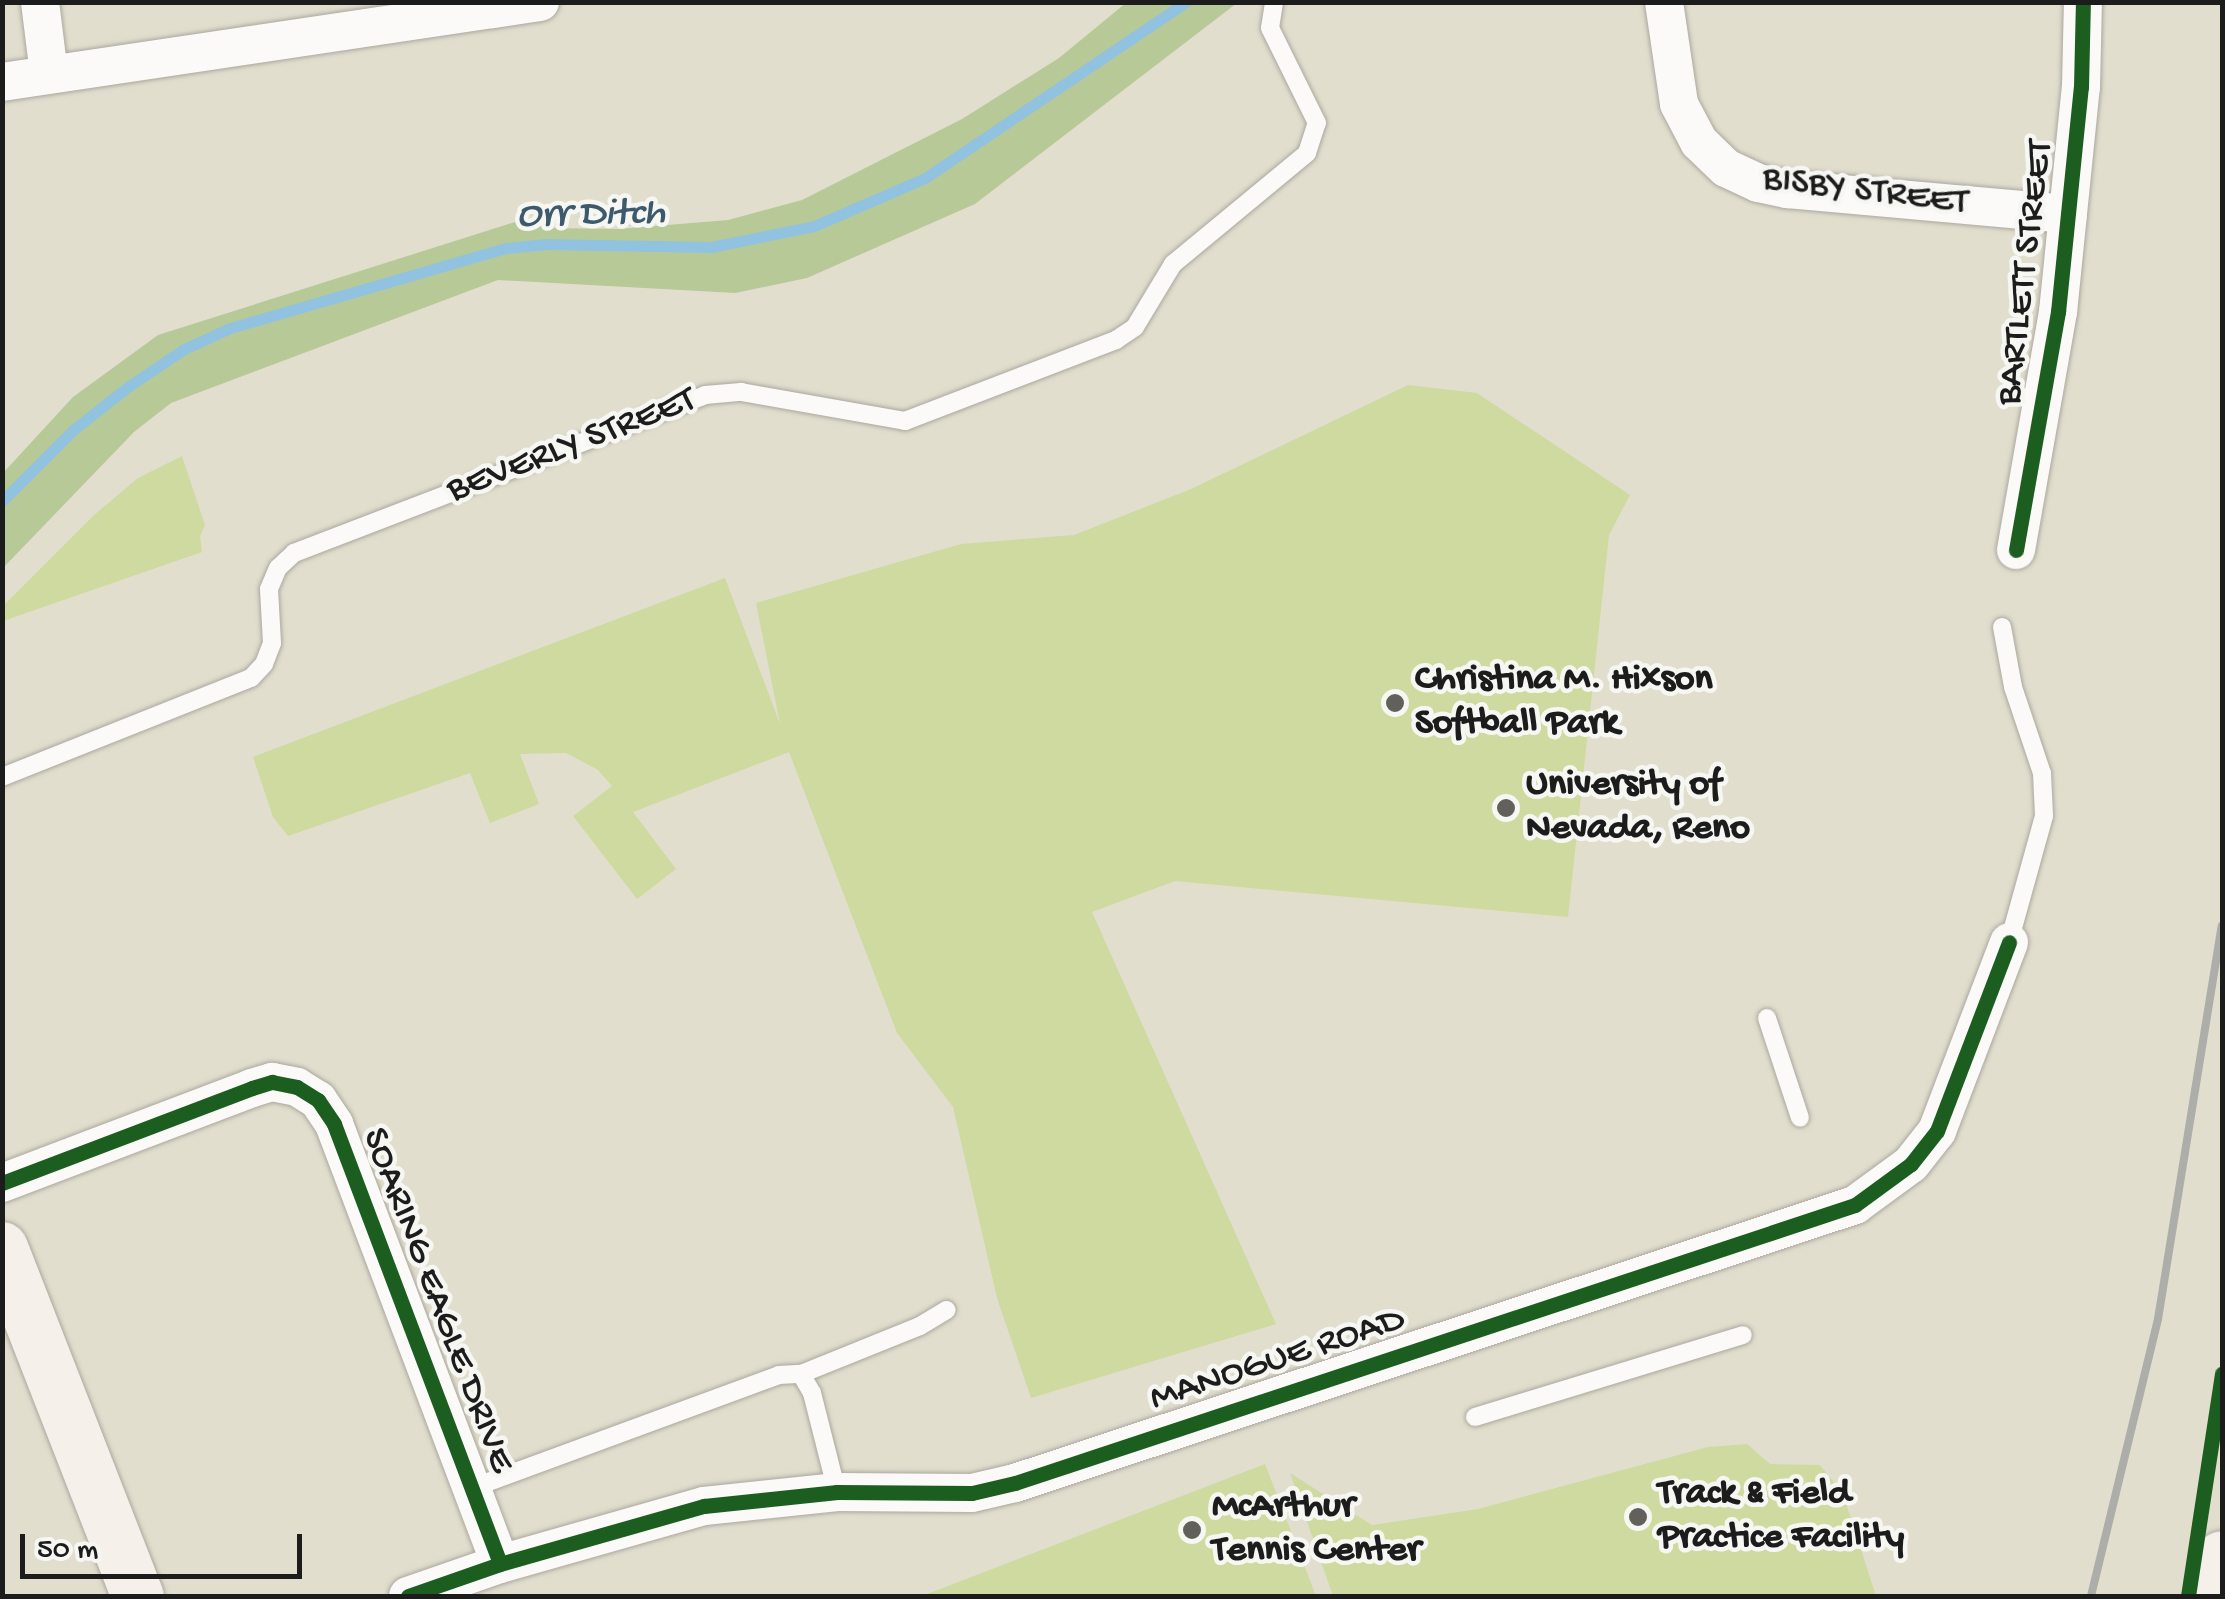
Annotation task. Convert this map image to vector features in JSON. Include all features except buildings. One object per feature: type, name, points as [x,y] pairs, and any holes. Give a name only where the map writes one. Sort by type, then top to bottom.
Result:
[{"type":"street","points":[[40,2],[50,74]]},
{"type":"street","points":[[2,82],[540,2]]},
{"type":"street","name":"BISBY STREET","points":[[1664,2],[1679,104],[1699,142],[1726,168],[1758,183],[1787,189],[2068,214]]},
{"type":"street","name":"BARTLETT STREET","points":[[2016,550],[2043,417],[2068,214],[2081,87],[2083,2]]},
{"type":"street","name":"MANOGUE ROAD","points":[[408,1596],[500,1564],[704,1506],[838,1492],[972,1493],[1015,1483],[1855,1204],[1911,1164],[1937,1131],[2009,942]]},
{"type":"street","name":"SOARING EAGLE DRIVE","points":[[2,1182],[262,1085],[297,1087],[318,1100],[334,1124],[500,1564]]},
{"type":"street","points":[[2,1248],[138,1596]]},
{"type":"street","points":[[2217,1596],[2222,1558]]},
{"type":"lane","name":"BEVERLY STREET","points":[[2,776],[251,678],[264,664],[272,643],[269,589],[278,568],[294,553],[705,395],[740,392],[904,421],[1116,340],[1135,327],[1173,264],[1307,152],[1316,123],[1270,28],[1274,2]]},
{"type":"lane","points":[[2002,627],[2013,687],[2042,774],[2044,816],[2009,942]]},
{"type":"lane","points":[[1766,1018],[1800,1118]]},
{"type":"lane","points":[[472,1488],[779,1374],[801,1374],[920,1326],[947,1310]]},
{"type":"lane","points":[[1475,1417],[1743,1334]]},
{"type":"lane","points":[[801,1374],[812,1393],[838,1492]]},
{"type":"green space","points":[[1127,2],[1237,3],[975,204],[807,278],[735,293],[498,280],[171,403],[134,432],[3,568],[3,473],[73,397],[158,335],[518,221],[550,228],[619,229],[728,220],[802,200],[962,119],[1059,58]]},
{"type":"green space","points":[[1408,385],[1477,393],[1630,495],[1609,535],[1568,917],[1175,881],[1092,912],[1276,1324],[1031,1398],[997,1298],[953,1107],[897,1033],[789,752],[633,812],[676,869],[637,899],[573,816],[612,786],[598,770],[566,753],[520,754],[539,804],[490,823],[470,773],[288,836],[273,817],[253,757],[725,578],[780,724],[756,603],[961,544],[1074,535],[1191,489]]},
{"type":"green space","points":[[182,456],[205,525],[200,536],[202,552],[3,621],[5,604],[93,516],[138,478]]},
{"type":"green space","name":"Track & Field Practice Facility","points":[[1747,1444],[1770,1464],[1820,1465],[1843,1494],[1876,1596],[1333,1596],[1290,1473],[1372,1525],[1478,1509],[1708,1447]]},
{"type":"green space","name":"McArthur Tennis Center","points":[[1265,1464],[1316,1596],[922,1596]]},
{"type":"waterway","name":"Orr Ditch","points":[[2,501],[73,430],[129,386],[184,349],[230,328],[506,248],[546,244],[711,247],[814,226],[925,178],[1186,2]]},
{"type":"railway","points":[[2091,1596],[2158,1319],[2222,926]]},
{"type":"cycle path","points":[[2016,550],[2058,312],[2081,87],[2083,2]]},
{"type":"cycle path","points":[[408,1596],[500,1564],[704,1506],[837,1492],[972,1493],[1015,1483],[1855,1205],[1911,1164],[1937,1131],[2009,942]]},
{"type":"cycle path","points":[[2,1183],[272,1082],[297,1087],[318,1100],[334,1124],[500,1564]]},
{"type":"cycle path","points":[[2188,1596],[2222,1374]]},
{"type":"place","name":"Christina M. Hixson Softball Park","points":[[1395,703]]},
{"type":"place","name":"University of Nevada, Reno","points":[[1506,808]]},
{"type":"place","name":"Track & Field Practice Facility","points":[[1638,1517]]},
{"type":"place","name":"McArthur Tennis Center","points":[[1192,1530]]}]
